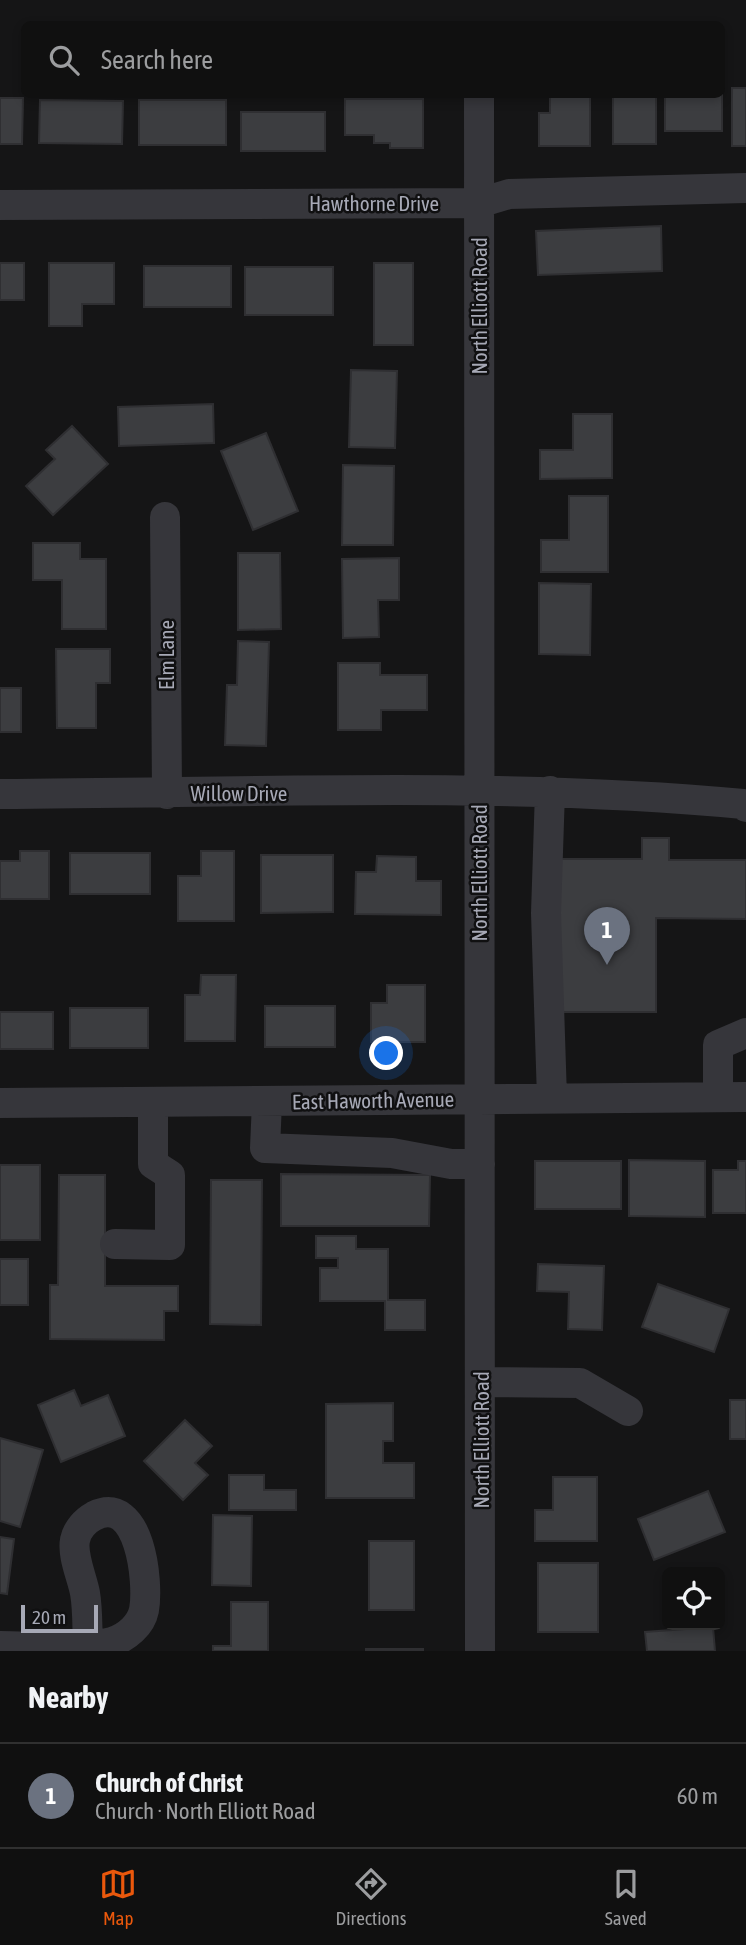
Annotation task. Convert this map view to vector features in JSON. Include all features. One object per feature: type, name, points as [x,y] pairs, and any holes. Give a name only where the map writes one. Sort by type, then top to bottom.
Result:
[{"type":"street","name":"North Elliott Road","points":[[479,98],[480,1651]]},
{"type":"street","name":"Hawthorne Drive","points":[[0,205],[479,203],[509,194],[746,188]]},
{"type":"street","name":"Elm Lane","points":[[165,517],[167,793]]},
{"type":"street","name":"Willow Drive","points":[[0,794],[550,791],[673,797],[743,804],[746,807]]},
{"type":"street","points":[[550,791],[546,913],[552,1098]]},
{"type":"street","points":[[732,1097],[718,1045],[746,1033]]},
{"type":"street","name":"East Haworth Avenue","points":[[0,1103],[732,1097]]},
{"type":"street","points":[[114,1244],[170,1245],[170,1175],[153,1164],[153,1102]]},
{"type":"street","points":[[267,1102],[265,1148],[392,1153],[451,1164],[480,1164]]},
{"type":"street","points":[[481,1382],[580,1383],[628,1411]]},
{"type":"street","points":[[0,1646],[88,1646]]},
{"type":"building","points":[[732,88],[746,88],[746,146],[732,146]]},
{"type":"building","points":[[0,98],[23,98],[22,144],[0,144]]},
{"type":"building","points":[[550,98],[590,98],[590,146],[539,146],[539,113],[550,113]]},
{"type":"building","points":[[613,98],[656,98],[656,144],[613,144]]},
{"type":"building","points":[[665,98],[722,98],[722,131],[665,131]]},
{"type":"building","points":[[345,99],[423,99],[423,148],[390,148],[390,143],[374,143],[374,135],[345,135]]},
{"type":"building","points":[[40,100],[123,101],[122,144],[39,143]]},
{"type":"building","points":[[139,100],[226,100],[226,145],[139,145]]},
{"type":"building","points":[[241,112],[325,112],[325,151],[241,151]]},
{"type":"building","points":[[661,226],[662,271],[538,275],[536,231]]},
{"type":"building","points":[[0,263],[24,263],[24,300],[0,300]]},
{"type":"building","points":[[49,263],[114,263],[114,304],[82,304],[82,326],[49,326]]},
{"type":"building","points":[[374,263],[413,263],[413,345],[374,345]]},
{"type":"building","points":[[144,266],[231,266],[231,307],[144,307]]},
{"type":"building","points":[[245,267],[333,267],[333,315],[245,315]]},
{"type":"building","points":[[351,370],[397,371],[395,448],[349,447]]},
{"type":"building","points":[[213,404],[214,443],[119,446],[118,407]]},
{"type":"building","points":[[573,414],[612,414],[612,478],[540,479],[540,450],[573,450]]},
{"type":"building","points":[[72,426],[108,464],[53,515],[26,486],[55,459],[46,450]]},
{"type":"building","points":[[266,433],[298,511],[253,530],[221,451]]},
{"type":"building","points":[[343,465],[394,466],[393,545],[342,545]]},
{"type":"building","points":[[569,496],[608,496],[608,572],[541,572],[541,540],[569,540]]},
{"type":"building","points":[[33,543],[80,543],[80,559],[106,559],[106,629],[62,629],[62,580],[33,580]]},
{"type":"building","points":[[238,553],[280,553],[281,629],[238,630]]},
{"type":"building","points":[[399,558],[399,600],[378,600],[379,637],[343,638],[342,559]]},
{"type":"building","points":[[539,583],[591,584],[590,655],[539,654]]},
{"type":"building","points":[[238,641],[269,642],[266,746],[225,745],[227,685],[237,685]]},
{"type":"building","points":[[56,649],[110,649],[110,683],[96,683],[96,728],[57,728]]},
{"type":"building","points":[[338,663],[380,663],[380,675],[427,675],[427,710],[381,710],[381,730],[338,730]]},
{"type":"building","points":[[0,688],[21,688],[21,732],[0,732]]},
{"type":"building","points":[[642,838],[669,838],[669,860],[746,860],[746,919],[656,918],[656,1012],[557,1012],[557,859],[642,859]]},
{"type":"building","points":[[20,851],[49,851],[49,899],[0,899],[0,861],[20,861]]},
{"type":"building","points":[[201,851],[234,851],[234,921],[178,921],[178,876],[201,876]]},
{"type":"building","points":[[70,853],[150,853],[150,894],[70,894]]},
{"type":"building","points":[[261,855],[333,855],[333,912],[261,913]]},
{"type":"building","points":[[377,856],[416,857],[416,881],[441,881],[441,915],[355,914],[356,872],[376,872]]},
{"type":"building","points":[[201,975],[236,975],[235,1041],[185,1041],[185,995],[200,995]]},
{"type":"building","points":[[387,985],[425,985],[425,1042],[371,1042],[371,1003],[387,1003]]},
{"type":"building","points":[[265,1006],[335,1006],[335,1047],[265,1047]]},
{"type":"building","points":[[70,1008],[148,1008],[148,1048],[70,1048]]},
{"type":"building","points":[[0,1012],[53,1012],[53,1049],[0,1049]]},
{"type":"building","points":[[629,1160],[705,1161],[705,1217],[629,1216]]},
{"type":"building","points":[[535,1161],[621,1161],[621,1209],[535,1209]]},
{"type":"building","points":[[738,1161],[746,1161],[746,1213],[713,1213],[713,1170],[738,1170]]},
{"type":"building","points":[[0,1165],[40,1165],[40,1240],[0,1240]]},
{"type":"building","points":[[281,1174],[430,1175],[429,1226],[281,1226]]},
{"type":"building","points":[[59,1175],[105,1175],[105,1286],[178,1286],[178,1311],[164,1311],[164,1340],[50,1339],[50,1285],[58,1285]]},
{"type":"building","points":[[211,1180],[262,1180],[261,1325],[210,1324]]},
{"type":"building","points":[[316,1236],[356,1236],[356,1249],[388,1249],[388,1300],[425,1300],[425,1330],[385,1330],[385,1301],[320,1301],[320,1268],[338,1268],[338,1258],[316,1258]]},
{"type":"building","points":[[0,1259],[28,1259],[28,1305],[0,1305]]},
{"type":"building","points":[[538,1264],[604,1266],[602,1330],[568,1329],[569,1292],[537,1291]]},
{"type":"building","points":[[658,1284],[729,1309],[714,1352],[642,1327]]},
{"type":"building","points":[[74,1390],[81,1406],[108,1395],[125,1436],[61,1462],[38,1405]]},
{"type":"building","points":[[730,1400],[746,1400],[746,1439],[730,1439]]},
{"type":"building","points":[[393,1403],[393,1441],[383,1441],[383,1463],[414,1463],[414,1498],[326,1498],[326,1404]]},
{"type":"building","points":[[185,1420],[212,1446],[195,1463],[208,1475],[183,1500],[144,1461]]},
{"type":"building","points":[[0,1438],[43,1450],[20,1527],[0,1521]]},
{"type":"building","points":[[229,1475],[264,1475],[264,1490],[296,1490],[296,1510],[229,1510]]},
{"type":"building","points":[[553,1477],[597,1477],[597,1541],[535,1541],[535,1510],[553,1510]]},
{"type":"building","points":[[708,1491],[725,1532],[654,1560],[638,1519]]},
{"type":"building","points":[[213,1515],[252,1516],[251,1586],[212,1585]]},
{"type":"building","points":[[0,1537],[14,1539],[7,1594],[0,1593]]},
{"type":"building","points":[[369,1541],[414,1541],[414,1610],[369,1610]]},
{"type":"building","points":[[538,1563],[598,1563],[598,1632],[538,1632]]},
{"type":"building","points":[[231,1602],[268,1602],[268,1651],[213,1651],[213,1646],[231,1646]]},
{"type":"building","points":[[713,1630],[715,1651],[647,1651],[645,1632]]},
{"type":"building","points":[[423,1649],[423,1651],[366,1651]]},
{"type":"place","name":"Church of Christ","points":[[607,965]]}]
